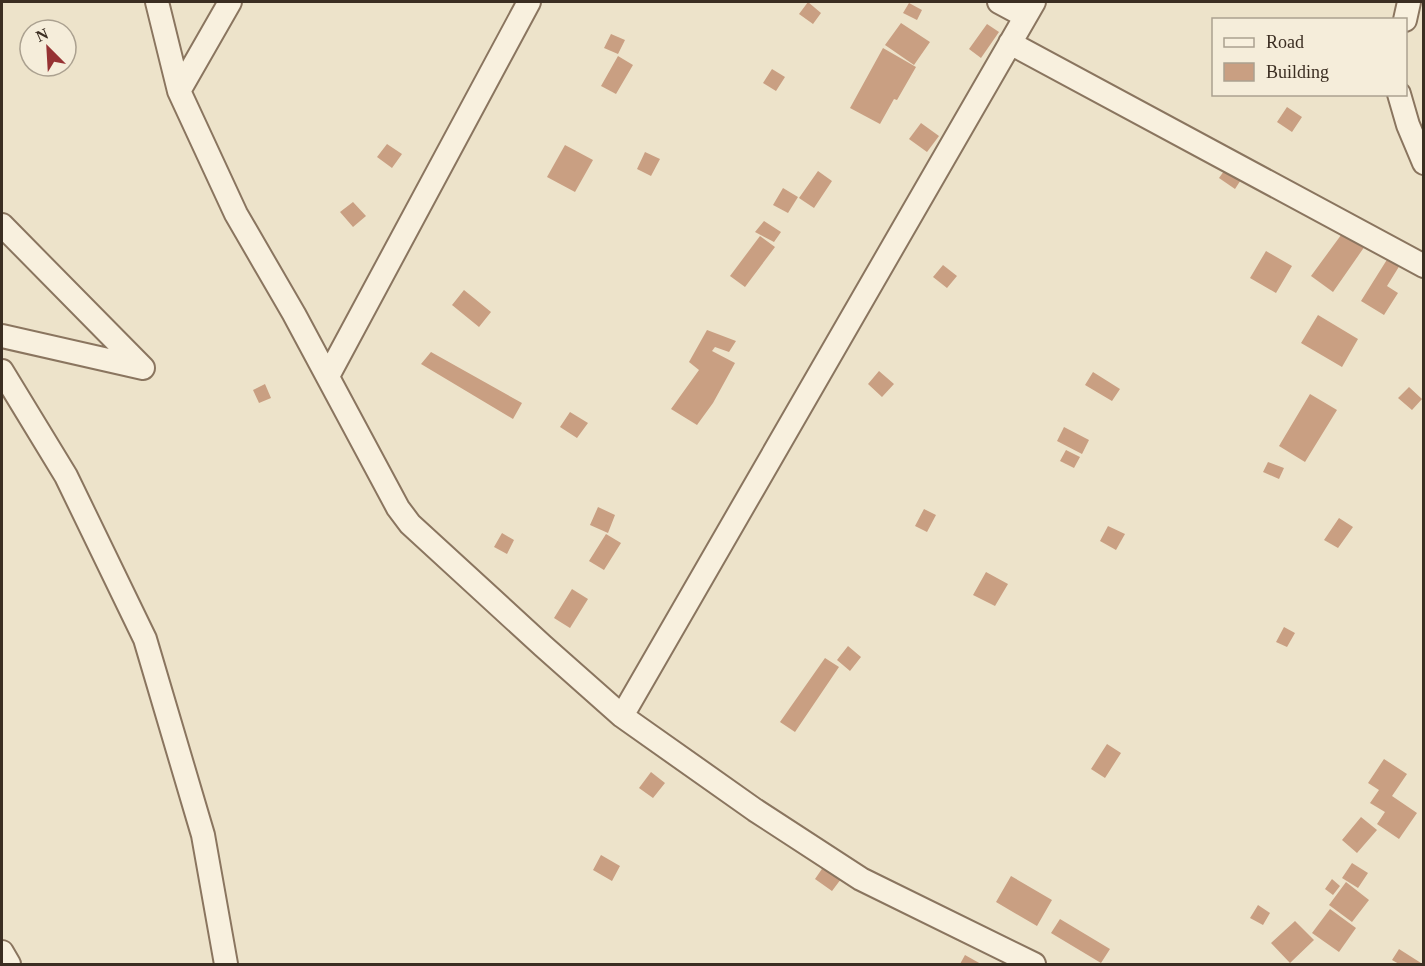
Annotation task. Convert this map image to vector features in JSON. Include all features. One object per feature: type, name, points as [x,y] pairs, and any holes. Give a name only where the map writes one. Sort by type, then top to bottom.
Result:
[{"type":"street","points":[[158,2],[180,91],[236,214],[294,314],[398,508],[410,524],[534,639],[622,716],[755,810],[861,879],[1034,964]]},
{"type":"street","points":[[180,91],[230,2]]},
{"type":"street","points":[[328,376],[529,2]]},
{"type":"street","points":[[622,716],[1029,9],[999,2]]},
{"type":"street","points":[[1405,18],[1409,2]]},
{"type":"street","points":[[1010,43],[1424,266]]},
{"type":"street","points":[[1400,96],[1408,125],[1424,164]]},
{"type":"street","points":[[2,225],[143,368],[2,336]]},
{"type":"street","points":[[2,371],[66,476],[146,639],[203,835],[226,964]]},
{"type":"street","points":[[2,952],[9,964]]},
{"type":"building","points":[[808,2],[821,13],[813,24],[799,14]]},
{"type":"building","points":[[909,3],[922,10],[917,20],[903,13]]},
{"type":"building","points":[[901,23],[930,42],[914,65],[885,45]]},
{"type":"building","points":[[987,24],[999,32],[981,58],[969,49]]},
{"type":"building","points":[[611,34],[625,40],[618,54],[604,48]]},
{"type":"building","points":[[883,48],[916,67],[880,124],[850,108]]},
{"type":"building","points":[[618,56],[633,65],[616,94],[601,86]]},
{"type":"building","points":[[772,69],[785,77],[776,91],[763,83]]},
{"type":"building","points":[[1287,107],[1302,117],[1292,132],[1277,122]]},
{"type":"building","points":[[921,123],[939,136],[927,152],[909,139]]},
{"type":"building","points":[[387,144],[402,154],[392,168],[377,157]]},
{"type":"building","points":[[565,145],[593,160],[575,192],[547,177]]},
{"type":"building","points":[[645,152],[660,159],[651,176],[637,169]]},
{"type":"building","points":[[1229,164],[1244,175],[1235,189],[1219,178]]},
{"type":"building","points":[[818,171],[832,181],[814,208],[799,198]]},
{"type":"building","points":[[783,188],[798,197],[788,213],[773,205]]},
{"type":"building","points":[[353,202],[366,216],[353,227],[340,212]]},
{"type":"building","points":[[764,221],[781,232],[774,242],[755,232]]},
{"type":"building","points":[[1344,231],[1365,246],[1333,292],[1311,276]]},
{"type":"building","points":[[760,236],[775,247],[745,287],[730,276]]},
{"type":"building","points":[[1266,251],[1292,266],[1276,293],[1250,278]]},
{"type":"building","points":[[1388,258],[1400,265],[1387,286],[1398,293],[1384,315],[1361,301]]},
{"type":"building","points":[[943,265],[957,276],[947,288],[933,277]]},
{"type":"building","points":[[464,290],[491,312],[479,327],[452,305]]},
{"type":"building","points":[[1318,315],[1358,339],[1342,367],[1301,343]]},
{"type":"building","points":[[707,330],[736,341],[729,352],[715,347],[712,351],[735,363],[713,403],[697,425],[671,409],[699,370],[689,362]]},
{"type":"building","points":[[431,352],[522,403],[513,419],[421,364]]},
{"type":"building","points":[[879,371],[894,384],[882,397],[868,384]]},
{"type":"building","points":[[1093,372],[1120,389],[1112,401],[1085,385]]},
{"type":"building","points":[[265,384],[271,398],[259,403],[253,390]]},
{"type":"building","points":[[1409,387],[1422,399],[1412,410],[1398,398]]},
{"type":"building","points":[[1310,394],[1337,410],[1305,462],[1279,446]]},
{"type":"building","points":[[570,412],[588,423],[577,438],[560,427]]},
{"type":"building","points":[[1064,427],[1089,440],[1082,454],[1057,441]]},
{"type":"building","points":[[1066,450],[1080,457],[1074,468],[1060,461]]},
{"type":"building","points":[[1268,462],[1284,468],[1279,479],[1263,472]]},
{"type":"building","points":[[598,507],[615,515],[608,533],[590,525]]},
{"type":"building","points":[[924,509],[936,515],[927,532],[915,526]]},
{"type":"building","points":[[1339,518],[1353,527],[1338,548],[1324,540]]},
{"type":"building","points":[[1108,526],[1125,534],[1116,550],[1100,541]]},
{"type":"building","points":[[502,533],[514,540],[507,554],[494,547]]},
{"type":"building","points":[[606,534],[621,543],[604,570],[589,561]]},
{"type":"building","points":[[986,572],[1008,584],[995,606],[973,595]]},
{"type":"building","points":[[572,589],[588,599],[570,628],[554,618]]},
{"type":"building","points":[[1284,627],[1295,633],[1287,647],[1276,642]]},
{"type":"building","points":[[848,646],[861,657],[850,671],[837,660]]},
{"type":"building","points":[[825,658],[839,667],[795,732],[780,722]]},
{"type":"building","points":[[1107,744],[1121,753],[1105,778],[1091,769]]},
{"type":"building","points":[[1384,759],[1407,774],[1392,796],[1417,813],[1399,839],[1377,824],[1385,812],[1370,803],[1379,790],[1368,783]]},
{"type":"building","points":[[651,772],[665,783],[653,798],[639,788]]},
{"type":"building","points":[[1361,817],[1377,830],[1357,853],[1342,840]]},
{"type":"building","points":[[601,855],[620,866],[612,881],[593,870]]},
{"type":"building","points":[[1352,863],[1368,873],[1358,888],[1342,878]]},
{"type":"building","points":[[824,866],[841,879],[832,891],[815,879]]},
{"type":"building","points":[[1011,876],[1052,900],[1037,926],[996,902]]},
{"type":"building","points":[[1332,879],[1340,886],[1333,895],[1325,889]]},
{"type":"building","points":[[1346,882],[1369,900],[1352,922],[1329,905]]},
{"type":"building","points":[[1258,905],[1270,913],[1263,925],[1250,918]]},
{"type":"building","points":[[1330,909],[1356,928],[1339,952],[1312,933]]},
{"type":"building","points":[[1060,919],[1110,949],[1101,963],[1051,933]]},
{"type":"building","points":[[1295,921],[1314,940],[1290,963],[1271,943]]},
{"type":"building","points":[[1399,949],[1421,963],[1399,964],[1392,960]]},
{"type":"building","points":[[965,955],[981,964],[960,964]]}]
